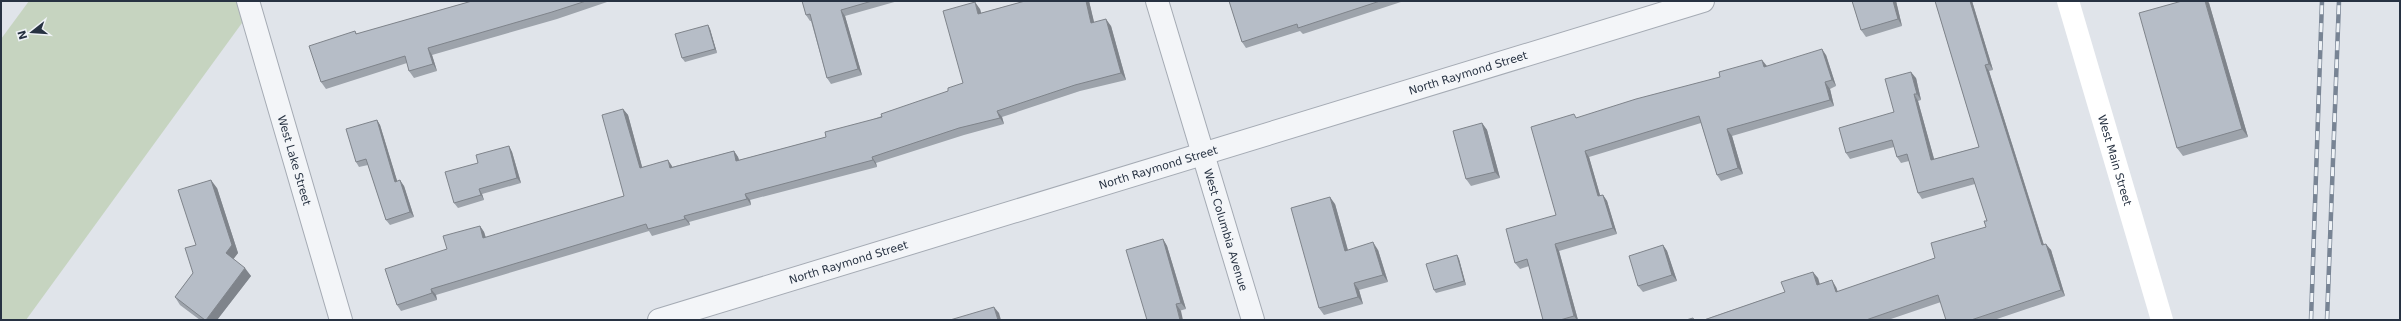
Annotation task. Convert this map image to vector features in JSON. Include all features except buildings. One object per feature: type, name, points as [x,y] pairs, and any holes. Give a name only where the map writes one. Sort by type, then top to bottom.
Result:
[{"type":"street","name":"West Lake Street","points":[[248,1],[341,320]]},
{"type":"street","name":"West Columbia Avenue","points":[[1157,1],[1253,320]]},
{"type":"street","name":"North Raymond Street","points":[[659,320],[1703,1]]},
{"type":"street","name":"West Main Street","points":[[2068,1],[2160,320]]},
{"type":"green space","points":[[29,1],[258,1],[26,320],[1,320],[1,39]]},
{"type":"railway","points":[[2311,320],[2322,1]]},
{"type":"railway","points":[[2327,320],[2339,1]]}]
